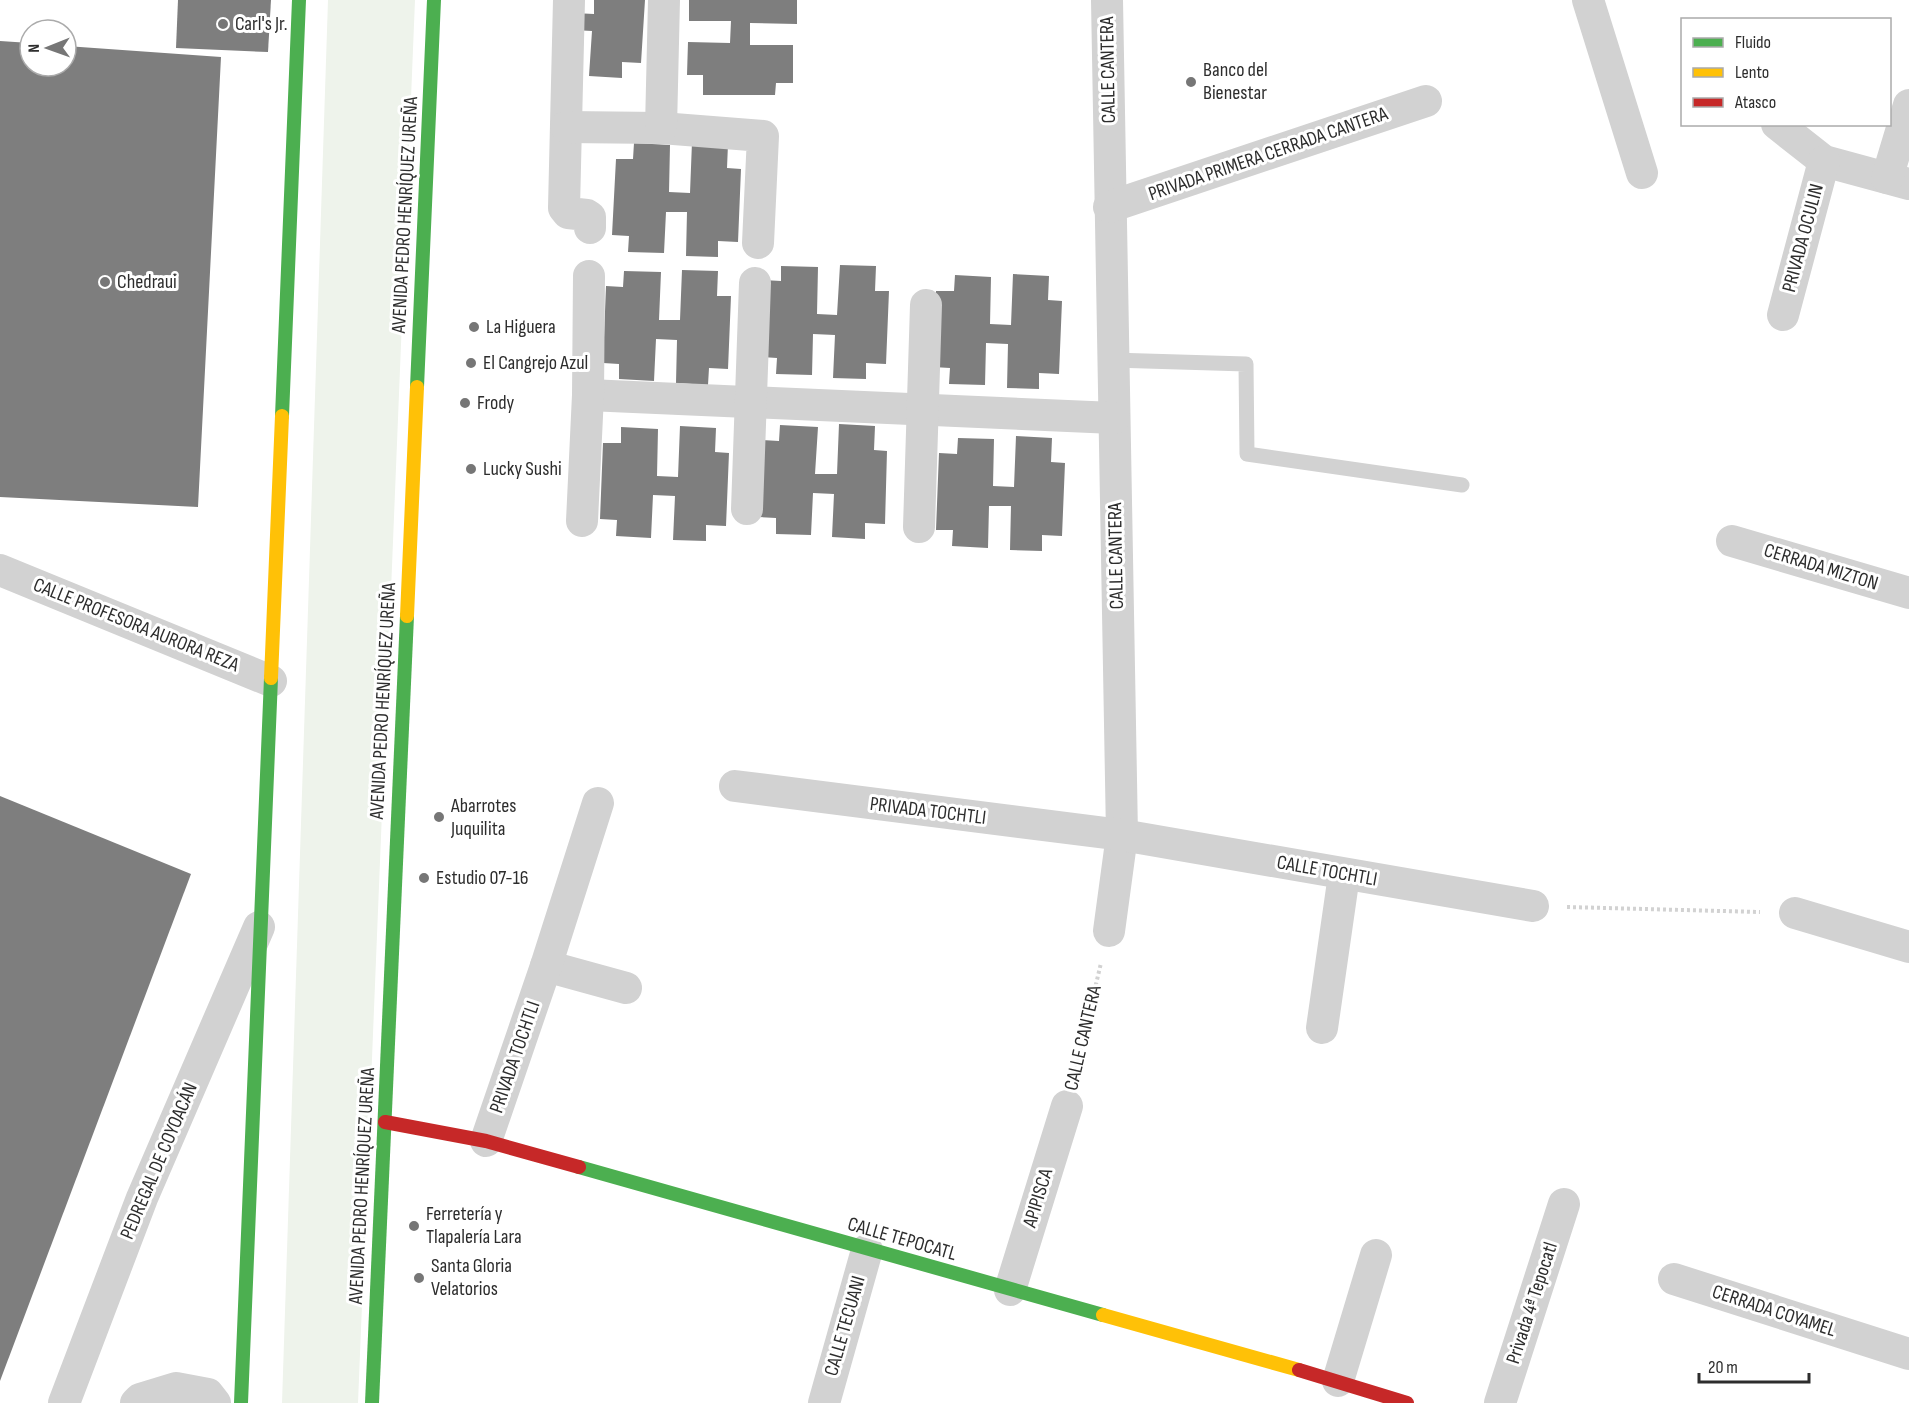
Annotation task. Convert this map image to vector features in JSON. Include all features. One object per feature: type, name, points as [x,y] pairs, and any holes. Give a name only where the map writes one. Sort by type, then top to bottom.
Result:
[{"type":"main road","points":[[241,1403],[299,0]]},
{"type":"main road","name":"AVENIDA PEDRO HENRÍQUEZ UREÑA","points":[[372,1403],[434,0]]},
{"type":"main road","name":"CALLE TEPOCATL","points":[[385,1122],[486,1141],[1338,1381],[1407,1403]]},
{"type":"street","points":[[569,0],[564,208],[568,213],[587,215],[590,218],[590,228]]},
{"type":"street","points":[[661,128],[664,0]]},
{"type":"street","name":"CALLE CANTERA","points":[[1107,0],[1122,835],[1109,930]]},
{"type":"street","points":[[1588,0],[1642,173]]},
{"type":"street","name":"PRIVADA PRIMERA CERRADA CANTERA","points":[[1109,207],[1426,101]]},
{"type":"street","points":[[1898,181],[1909,105]]},
{"type":"street","name":"PRIVADA OCULIN","points":[[1780,126],[1824,161],[1898,181]]},
{"type":"street","points":[[566,127],[661,128],[763,136],[758,243]]},
{"type":"street","name":"PRIVADA OCULIN","points":[[1783,315],[1824,161]]},
{"type":"street","points":[[582,521],[588,395],[588,276]]},
{"type":"street","points":[[747,509],[755,283]]},
{"type":"street","points":[[919,527],[926,305]]},
{"type":"street","points":[[588,395],[1114,418]]},
{"type":"street","name":"CERRADA MIZTON","points":[[1732,541],[1909,593]]},
{"type":"street","name":"CALLE PROFESORA AURORA REZA","points":[[0,570],[271,681]]},
{"type":"street","name":"PRIVADA TOCHTLI","points":[[735,786],[1122,835]]},
{"type":"street","name":"PRIVADA TOCHTLI","points":[[486,1141],[546,966],[598,802]]},
{"type":"street","name":"CALLE TOCHTLI","points":[[1122,835],[1533,906]]},
{"type":"street","points":[[1322,1028],[1344,875]]},
{"type":"street","points":[[1795,913],[1909,947]]},
{"type":"street","name":"PEDREGAL DE COYOACÁN","points":[[64,1403],[141,1198],[261,922]]},
{"type":"street","points":[[546,966],[627,988]]},
{"type":"street","name":"APIPISCA","points":[[1010,1290],[1067,1106]]},
{"type":"street","name":"Privada 4ª Tepocatl","points":[[1500,1403],[1564,1204]]},
{"type":"street","name":"CALLE TECUANI","points":[[824,1403],[867,1250]]},
{"type":"street","points":[[1338,1381],[1376,1255]]},
{"type":"street","name":"CERRADA COYAMEL","points":[[1674,1279],[1909,1354]]},
{"type":"street","points":[[136,1403],[140,1399],[176,1388],[208,1394],[215,1403]]},
{"type":"lane","points":[[1112,360],[1246,364],[1247,454],[1462,485]]},
{"type":"path","points":[[1533,906],[1795,913]]},
{"type":"path","name":"CALLE CANTERA","points":[[1067,1106],[1109,930]]},
{"type":"shaded area","points":[[328,0],[415,0],[358,1403],[282,1403]]},
{"type":"building","name":"Carl's Jr.","points":[[178,0],[271,0],[268,52],[176,48]]},
{"type":"building","points":[[594,0],[645,0],[641,63],[622,62],[622,78],[589,76],[592,31],[573,30],[574,13],[594,14]]},
{"type":"building","points":[[689,0],[797,0],[797,24],[750,23],[750,45],[793,45],[793,83],[776,83],[775,95],[703,95],[703,75],[687,75],[688,42],[730,43],[731,21],[689,21]]},
{"type":"building","name":"Chedraui","points":[[0,41],[18,42],[18,78],[78,78],[78,47],[221,57],[198,507],[0,497]]},
{"type":"building","points":[[692,142],[728,144],[727,168],[741,169],[738,242],[718,241],[718,257],[686,256],[687,212],[666,212],[664,253],[628,252],[629,236],[612,235],[616,159],[633,159],[634,143],[670,145],[669,192],[690,193]]},
{"type":"building","points":[[840,265],[876,266],[875,291],[889,291],[886,364],[866,363],[866,379],[833,378],[835,335],[813,334],[812,375],[776,374],[777,358],[760,357],[763,280],[781,281],[781,266],[818,267],[817,314],[837,315]]},
{"type":"building","points":[[682,270],[718,271],[717,296],[731,296],[728,369],[709,368],[708,385],[676,383],[677,340],[656,339],[654,381],[619,379],[619,364],[603,363],[606,286],[623,287],[624,271],[661,272],[659,320],[680,320]]},
{"type":"building","points":[[1013,274],[1049,276],[1048,300],[1062,301],[1059,374],[1039,373],[1039,389],[1007,388],[1008,344],[986,343],[985,385],[949,384],[950,368],[933,367],[936,291],[954,291],[955,275],[991,277],[990,324],[1011,325]]},
{"type":"building","points":[[839,424],[875,426],[874,450],[887,451],[885,524],[865,523],[865,539],[832,537],[834,494],[813,493],[811,535],[776,534],[776,518],[759,517],[762,440],[779,441],[780,425],[818,427],[815,474],[837,474]]},
{"type":"building","points":[[680,426],[716,428],[715,452],[729,453],[726,526],[706,525],[706,541],[673,540],[675,496],[653,495],[651,538],[616,536],[617,520],[600,519],[603,443],[621,443],[621,427],[658,429],[657,476],[678,477]]},
{"type":"building","points":[[1016,436],[1052,438],[1051,462],[1065,463],[1062,536],[1042,535],[1042,551],[1010,550],[1011,506],[989,506],[988,548],[952,546],[953,530],[936,530],[939,453],[957,454],[958,438],[994,439],[993,486],[1014,487]]},
{"type":"building","points":[[0,796],[191,874],[0,1381]]},
{"type":"traffic: fast","points":[[282,416],[299,0]]},
{"type":"traffic: fast","points":[[417,387],[434,0]]},
{"type":"traffic: fast","points":[[372,1403],[407,616]]},
{"type":"traffic: fast","points":[[241,1403],[271,678]]},
{"type":"traffic: fast","points":[[579,1167],[1103,1315]]},
{"type":"traffic: slow","points":[[407,616],[417,387]]},
{"type":"traffic: slow","points":[[271,678],[282,416]]},
{"type":"traffic: slow","points":[[1103,1315],[1299,1370]]},
{"type":"traffic: jam","points":[[385,1122],[486,1141],[579,1167]]},
{"type":"traffic: jam","points":[[1299,1370],[1407,1403]]},
{"type":"place","name":"Carl's Jr.","points":[[223,24]]},
{"type":"place","name":"Banco del Bienestar","points":[[1191,82]]},
{"type":"place","name":"Chedraui","points":[[105,282]]},
{"type":"place","name":"La Higuera","points":[[474,327]]},
{"type":"place","name":"El Cangrejo Azul","points":[[471,363]]},
{"type":"place","name":"Frody","points":[[465,403]]},
{"type":"place","name":"Lucky Sushi","points":[[471,469]]},
{"type":"place","name":"Abarrotes Juquilita","points":[[439,817]]},
{"type":"place","name":"Estudio 07-16","points":[[424,878]]},
{"type":"place","name":"Ferretería y Tlapalería Lara","points":[[414,1226]]},
{"type":"place","name":"Santa Gloria Velatorios","points":[[419,1278]]}]
